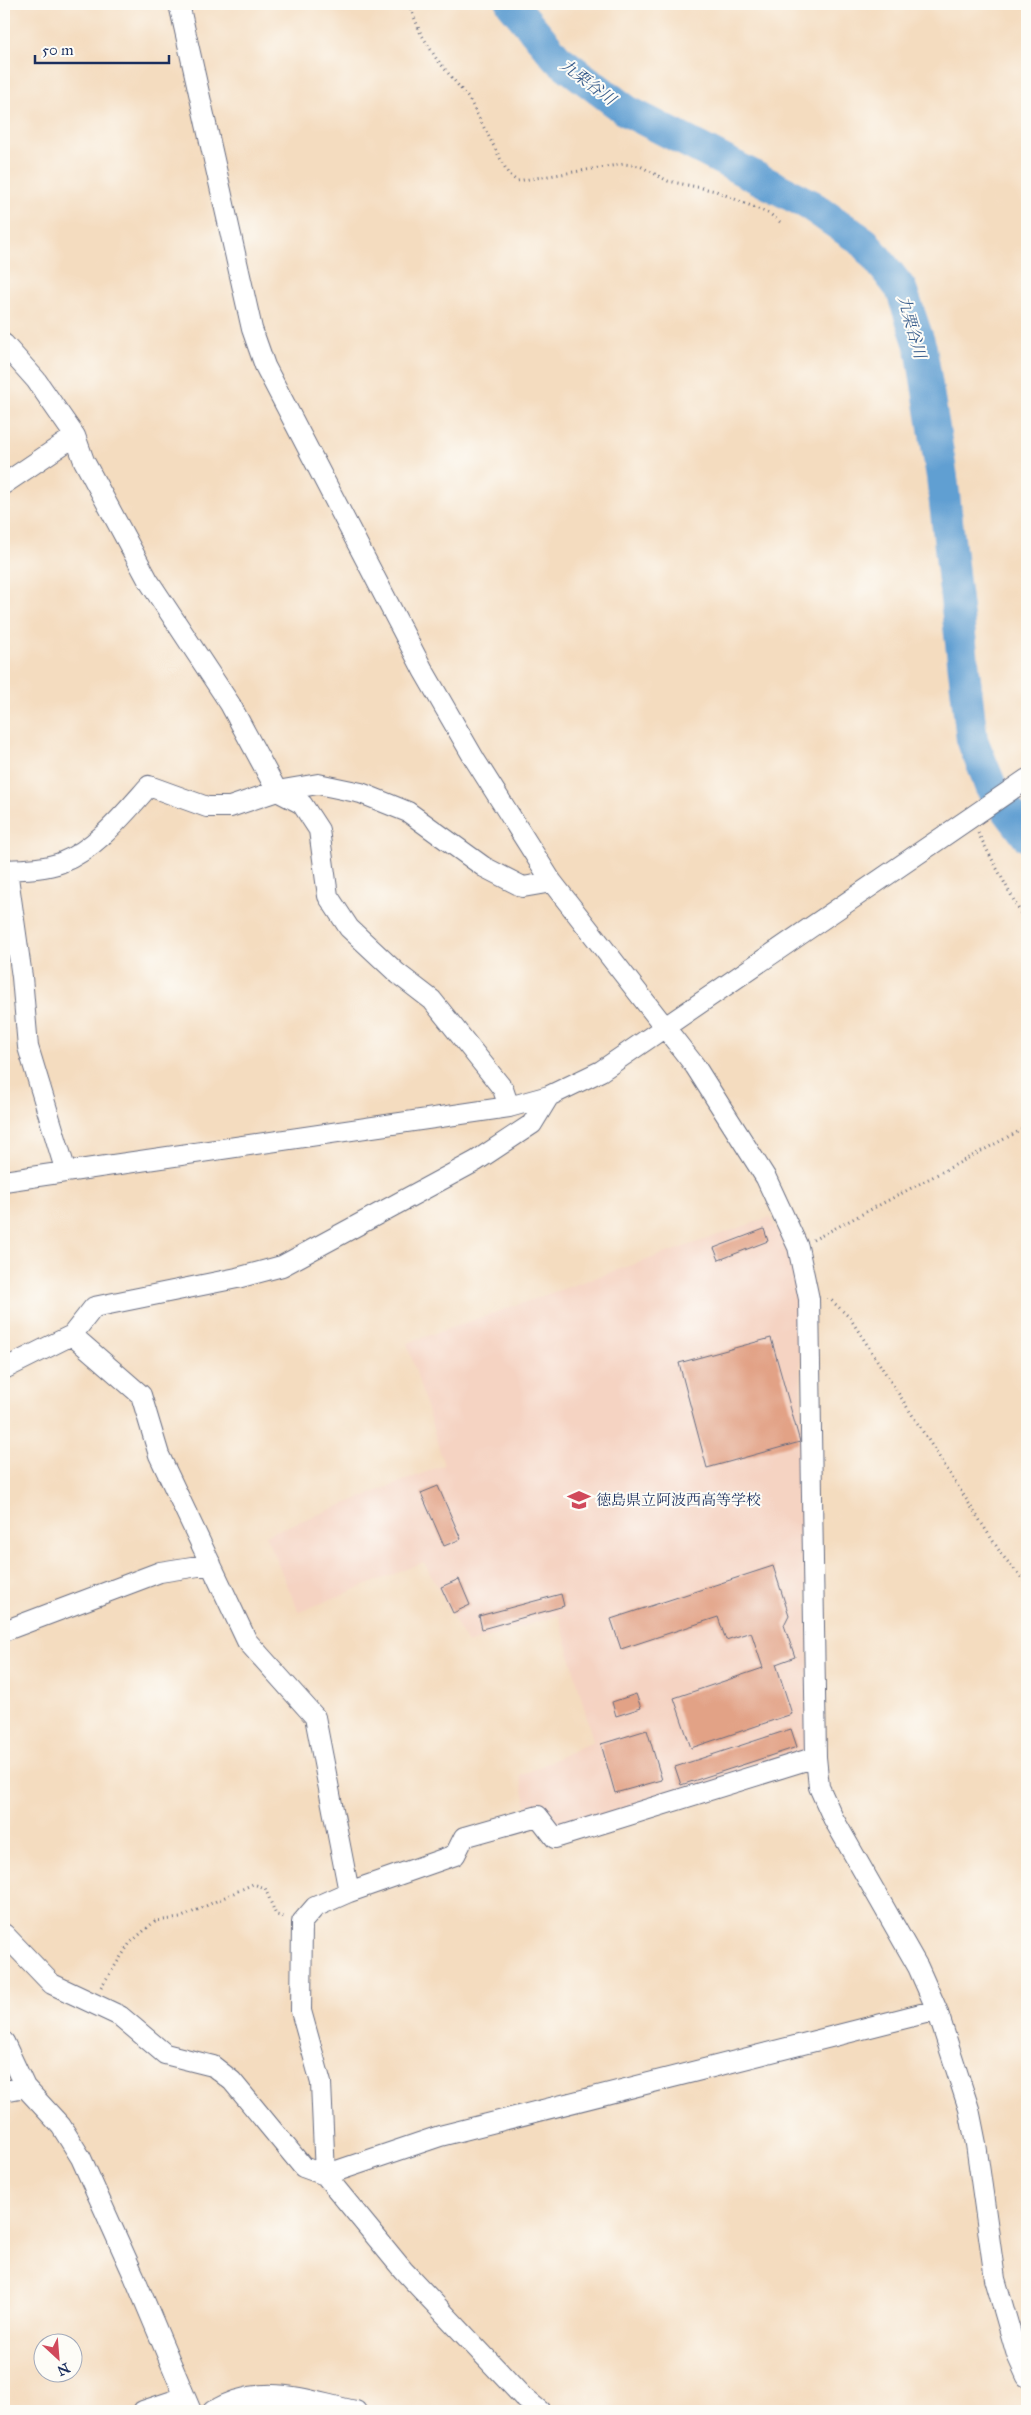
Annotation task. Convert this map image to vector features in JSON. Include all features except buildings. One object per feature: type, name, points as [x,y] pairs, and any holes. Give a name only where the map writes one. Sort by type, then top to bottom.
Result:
[{"type":"street","points":[[179,4],[252,329],[265,366],[423,670],[474,760],[552,882],[695,1066],[766,1178],[798,1248],[809,1299],[816,1757],[819,1787],[833,1818],[914,1959],[937,2010],[969,2108],[976,2144],[995,2279],[1017,2354],[1027,2376]]},
{"type":"street","points":[[4,344],[36,380],[75,436],[84,461],[148,580],[230,704],[277,791],[302,804],[319,830],[328,896],[349,928],[398,973],[432,1000],[503,1089],[509,1107]]},
{"type":"street","points":[[4,484],[75,436]]},
{"type":"street","points":[[4,1181],[509,1107],[549,1096],[601,1070],[665,1028],[1023,781]]},
{"type":"street","points":[[66,1172],[28,1047],[22,977],[5,868],[28,869],[60,863],[101,838],[150,786],[207,807],[230,807],[277,791],[318,784],[360,793],[408,812],[484,866],[523,887],[552,882]]},
{"type":"street","points":[[4,1369],[72,1334],[94,1307],[237,1278],[282,1266],[476,1161],[532,1124],[549,1096]]},
{"type":"street","points":[[72,1334],[141,1395],[159,1455],[247,1641],[315,1717],[350,1892]]},
{"type":"street","points":[[4,1631],[160,1572],[211,1564]]},
{"type":"street","points":[[325,2175],[321,2083],[301,2011],[302,1922],[315,1907],[350,1892],[455,1855],[464,1837],[538,1816],[555,1838],[816,1757]]},
{"type":"street","points":[[4,1934],[52,1984],[120,2016],[166,2054],[213,2066],[232,2081],[304,2167],[325,2175],[403,2270],[523,2397],[540,2411]]},
{"type":"street","points":[[325,2175],[440,2136],[937,2010]]},
{"type":"street","points":[[4,2042],[25,2087],[61,2126],[81,2158],[134,2276],[188,2404],[143,2411]]},
{"type":"street","points":[[4,2091],[25,2087]]},
{"type":"street","points":[[213,2411],[226,2404],[250,2396],[277,2393],[356,2411]]},
{"type":"path","points":[[409,4],[420,32],[436,58],[469,100],[509,175],[517,181],[624,164],[640,166],[668,181],[716,192],[770,214],[780,222]]},
{"type":"path","points":[[973,816],[1027,925]]},
{"type":"path","points":[[798,1248],[1027,1127]]},
{"type":"path","points":[[809,1299],[831,1300],[850,1318],[1002,1554],[1027,1584]]},
{"type":"path","points":[[91,2002],[130,1943],[155,1921],[180,1918],[253,1884],[265,1888],[276,1915],[302,1922]]},
{"type":"shaded area","name":"徳島県立阿波西高等学校","points":[[770,1217],[791,1255],[799,1312],[811,1754],[557,1831],[528,1813],[520,1776],[593,1741],[559,1615],[467,1644],[424,1562],[299,1612],[265,1535],[444,1465],[407,1343]]},
{"type":"waterway","name":"九栗谷川","points":[[512,4],[557,58],[627,111],[810,205],[865,243],[901,289],[921,348],[942,477],[972,740],[993,791],[1027,836]]},
{"type":"place","name":"徳島県立阿波西高等学校","points":[[579,1500]]}]
